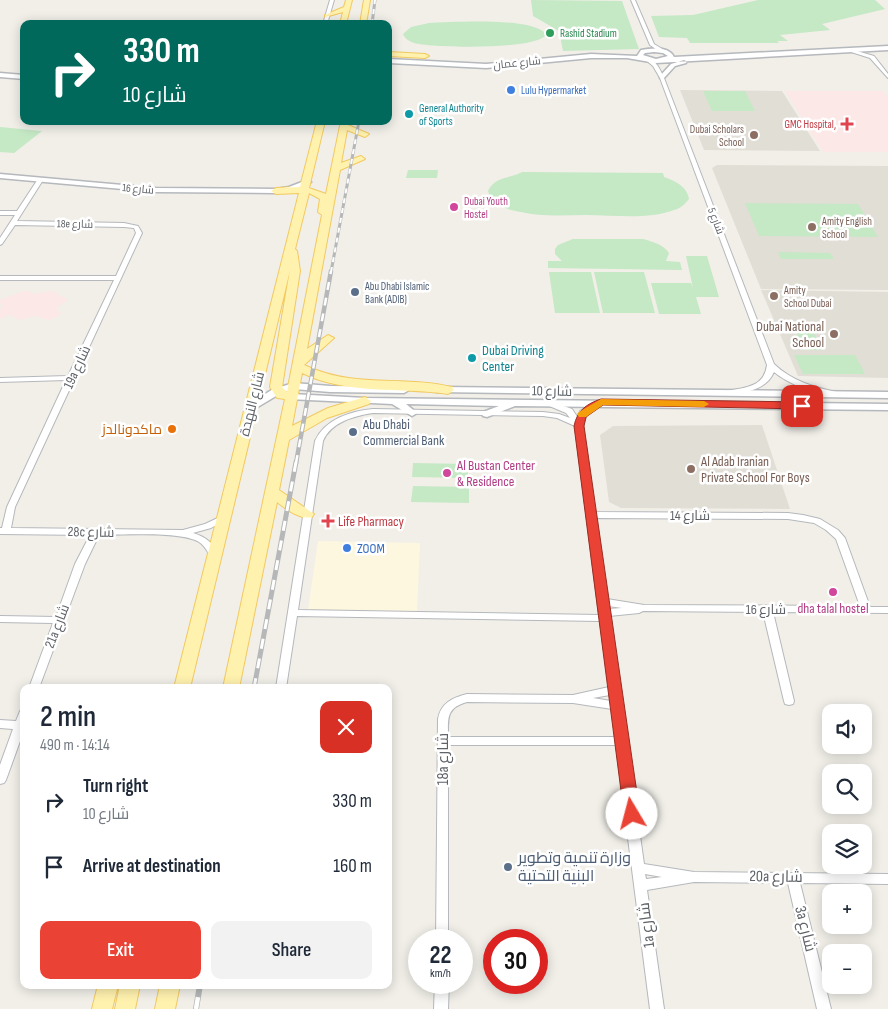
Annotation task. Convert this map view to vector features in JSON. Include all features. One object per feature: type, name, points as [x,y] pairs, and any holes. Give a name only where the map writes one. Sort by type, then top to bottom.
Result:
[{"type":"main road","points":[[344,20],[349,0]]},
{"type":"main road","points":[[364,20],[367,0]]},
{"type":"main road","points":[[327,17],[347,8]]},
{"type":"main road","points":[[392,54],[425,56]]},
{"type":"main road","name":"شارع النهدة","points":[[183,684],[321,125]]},
{"type":"main road","points":[[232,684],[271,491],[283,438],[297,394],[298,364],[345,125]]},
{"type":"main road","points":[[347,125],[365,134]]},
{"type":"main road","points":[[336,168],[361,159]]},
{"type":"main road","points":[[276,191],[316,192],[325,198],[314,251],[316,266]]},
{"type":"main road","points":[[291,246],[295,271],[277,391],[281,395],[297,394]]},
{"type":"main road","points":[[298,364],[328,338]]},
{"type":"main road","points":[[298,364],[320,378],[337,383],[421,386],[448,390]]},
{"type":"main road","points":[[283,438],[313,419],[339,408],[365,401]]},
{"type":"main road","points":[[271,491],[283,501],[307,514]]},
{"type":"main road","points":[[102,1009],[107,989]]},
{"type":"main road","points":[[125,1009],[129,989]]},
{"type":"main road","points":[[165,1009],[169,989]]},
{"type":"street","points":[[327,17],[332,0]]},
{"type":"street","points":[[633,0],[652,45],[666,56],[728,56],[888,48]]},
{"type":"street","points":[[666,56],[888,42]]},
{"type":"street","points":[[647,59],[639,55],[652,45]]},
{"type":"street","points":[[872,57],[872,52],[877,48]]},
{"type":"street","points":[[850,50],[872,57],[888,76]]},
{"type":"street","name":"شارع عمان","points":[[392,60],[493,58],[645,51],[666,56]]},
{"type":"street","name":"شارع عمان","points":[[392,60],[432,65],[492,66],[560,58],[618,55],[647,59],[666,56]]},
{"type":"street","points":[[662,77],[666,56]]},
{"type":"street","points":[[662,77],[670,67],[677,63],[728,56]]},
{"type":"street","name":"شارع 5","points":[[647,59],[655,65],[662,77],[771,365],[784,378],[798,386],[833,394]]},
{"type":"street","points":[[0,75],[20,77]]},
{"type":"street","name":"شارع 16","points":[[0,176],[170,191],[276,191]]},
{"type":"street","points":[[0,243],[33,191],[44,180]]},
{"type":"street","points":[[0,213],[18,213]]},
{"type":"street","name":"18e شارع","points":[[13,224],[124,224],[136,227]]},
{"type":"street","name":"19a شارع","points":[[3,531],[11,507],[139,233],[136,227]]},
{"type":"street","points":[[0,277],[119,278]]},
{"type":"street","points":[[730,394],[765,382],[771,374],[771,365]]},
{"type":"street","points":[[0,380],[71,380]]},
{"type":"street","name":"شارع 10","points":[[297,394],[308,387],[330,389],[888,395]]},
{"type":"street","points":[[252,406],[277,391]]},
{"type":"street","name":"شارع 10","points":[[297,394],[365,401],[601,402],[888,407]]},
{"type":"street","points":[[394,401],[412,413]]},
{"type":"street","points":[[487,414],[515,402]]},
{"type":"street","points":[[548,402],[568,410],[579,426]]},
{"type":"street","points":[[579,426],[583,413],[601,402]]},
{"type":"street","points":[[282,684],[320,437],[326,429],[363,412],[551,414],[566,418],[579,426]]},
{"type":"street","name":"1a شارع","points":[[579,426],[640,868],[657,1009]]},
{"type":"street","name":"19a شارع","points":[[0,521],[11,507]]},
{"type":"street","name":"شارع 14","points":[[591,515],[788,516],[820,521],[836,533],[843,546],[866,610]]},
{"type":"street","name":"28c شارع","points":[[181,534],[208,526],[224,518]]},
{"type":"street","name":"28c شارع","points":[[3,531],[181,534],[200,538],[212,548],[214,555]]},
{"type":"street","name":"21a شارع","points":[[36,684],[92,532]]},
{"type":"street","name":"شارع 16","points":[[293,613],[424,617],[644,608],[888,610]]},
{"type":"street","points":[[767,610],[790,701]]},
{"type":"street","points":[[0,619],[60,620]]},
{"type":"street","name":"18a شارع","points":[[573,699],[615,690]]},
{"type":"street","name":"18a شارع","points":[[442,929],[444,713],[453,703],[460,700],[573,699],[617,706]]},
{"type":"street","points":[[0,724],[20,720]]},
{"type":"street","points":[[0,780],[20,725]]},
{"type":"street","points":[[443,741],[622,741]]},
{"type":"street","name":"20a شارع","points":[[640,868],[694,877],[888,879]]},
{"type":"street","name":"20a شارع","points":[[642,885],[694,877]]},
{"type":"street","name":"3a شارع","points":[[793,878],[824,1009]]},
{"type":"street","points":[[441,1009],[442,994]]},
{"type":"shaded area","name":"Dubai Scholars School","points":[[680,90],[782,91],[820,151],[704,150]]},
{"type":"shaded area","name":"GMC Hospital,","points":[[785,91],[883,91],[888,97],[888,152],[823,152]]},
{"type":"shaded area","name":"Amity English School","points":[[717,165],[888,166],[888,290],[761,289],[712,168]]},
{"type":"shaded area","name":"Dubai National School","points":[[761,290],[888,292],[888,378],[798,376]]},
{"type":"shaded area","points":[[29,291],[33,294],[52,291],[68,300],[59,306],[57,310],[61,313],[59,316],[49,320],[36,316],[19,320],[10,315],[0,319],[0,309],[3,306],[0,304],[0,300]]},
{"type":"shaded area","name":"Al Adab Iranian Private School For Boys","points":[[762,425],[790,509],[621,508],[609,502],[600,435],[613,426]]},
{"type":"shaded area","points":[[318,541],[420,543],[417,613],[308,610]]},
{"type":"green space","points":[[531,0],[622,1],[639,49],[563,51],[559,31],[533,16]]},
{"type":"green space","points":[[758,0],[875,0],[885,9],[822,24],[830,30],[780,35],[788,41],[777,41],[779,43],[690,43],[687,38],[659,37],[651,16],[693,15]]},
{"type":"green space","points":[[429,23],[508,23],[536,28],[545,33],[545,36],[536,41],[521,44],[461,47],[414,43],[407,40],[403,34],[411,27]]},
{"type":"green space","points":[[703,91],[745,91],[755,111],[712,111]]},
{"type":"green space","points":[[0,127],[42,131],[14,153],[0,152]]},
{"type":"green space","points":[[408,170],[438,170],[437,178],[406,178]]},
{"type":"green space","points":[[522,172],[663,173],[664,177],[683,187],[689,199],[679,208],[653,215],[529,214],[501,206],[493,200],[488,191],[499,180]]},
{"type":"green space","points":[[745,203],[858,204],[878,237],[759,236]]},
{"type":"green space","points":[[573,239],[643,239],[664,247],[669,253],[666,261],[680,262],[682,270],[548,268],[548,261],[562,261],[555,254],[555,249],[558,245]]},
{"type":"green space","points":[[778,252],[830,253],[834,259],[781,259]]},
{"type":"green space","points":[[686,256],[707,256],[719,297],[696,297],[701,314],[659,314],[651,283],[691,283],[693,288]]},
{"type":"green space","points":[[549,272],[591,272],[600,313],[555,313]]},
{"type":"green space","points":[[594,272],[644,272],[655,313],[603,313]]},
{"type":"green space","points":[[795,330],[812,330],[822,350],[805,350]]},
{"type":"green space","points":[[794,355],[855,355],[865,374],[803,374]]},
{"type":"green space","points":[[413,463],[468,464],[468,478],[412,477]]},
{"type":"green space","points":[[413,486],[469,487],[469,503],[411,502]]},
{"type":"railway","points":[[372,20],[375,0]]},
{"type":"railway","points":[[331,272],[358,125]]},
{"type":"railway","points":[[296,463],[331,271]]},
{"type":"railway","points":[[255,684],[296,462]]},
{"type":"railway","points":[[196,1009],[199,989]]},
{"type":"slow traffic","points":[[582,414],[601,402],[704,404]]},
{"type":"place","name":"Rashid Stadium","points":[[550,33]]},
{"type":"place","name":"Lulu Hypermarket","points":[[511,90]]},
{"type":"place","name":"General Authority of Sports","points":[[409,114]]},
{"type":"place","name":"GMC Hospital,","points":[[847,124]]},
{"type":"place","name":"Dubai Scholars School","points":[[754,135]]},
{"type":"place","name":"Dubai Youth Hostel","points":[[454,207]]},
{"type":"place","name":"Amity English School","points":[[812,227]]},
{"type":"place","name":"Abu Dhabi Islamic Bank (ADIB)","points":[[355,292]]},
{"type":"place","name":"Amity School Dubai","points":[[774,296]]},
{"type":"place","name":"Dubai National School","points":[[834,334]]},
{"type":"place","name":"Dubai Driving Center","points":[[472,358]]},
{"type":"place","name":"ماكدونالدز","points":[[172,429]]},
{"type":"place","name":"Abu Dhabi Commercial Bank","points":[[353,432]]},
{"type":"place","name":"Al Adab Iranian Private School For Boys","points":[[691,469]]},
{"type":"place","name":"Al Bustan Center & Residence","points":[[447,473]]},
{"type":"place","name":"Life Pharmacy","points":[[328,521]]},
{"type":"place","name":"ZOOM","points":[[347,548]]},
{"type":"place","name":"dha talal hostel","points":[[833,592]]},
{"type":"place","name":"وزارة تنمية وتطوير البنية التحتية","points":[[508,867]]},
{"type":"route","points":[[632,814],[579,426],[581,416],[586,410],[601,402],[802,406]]}]
